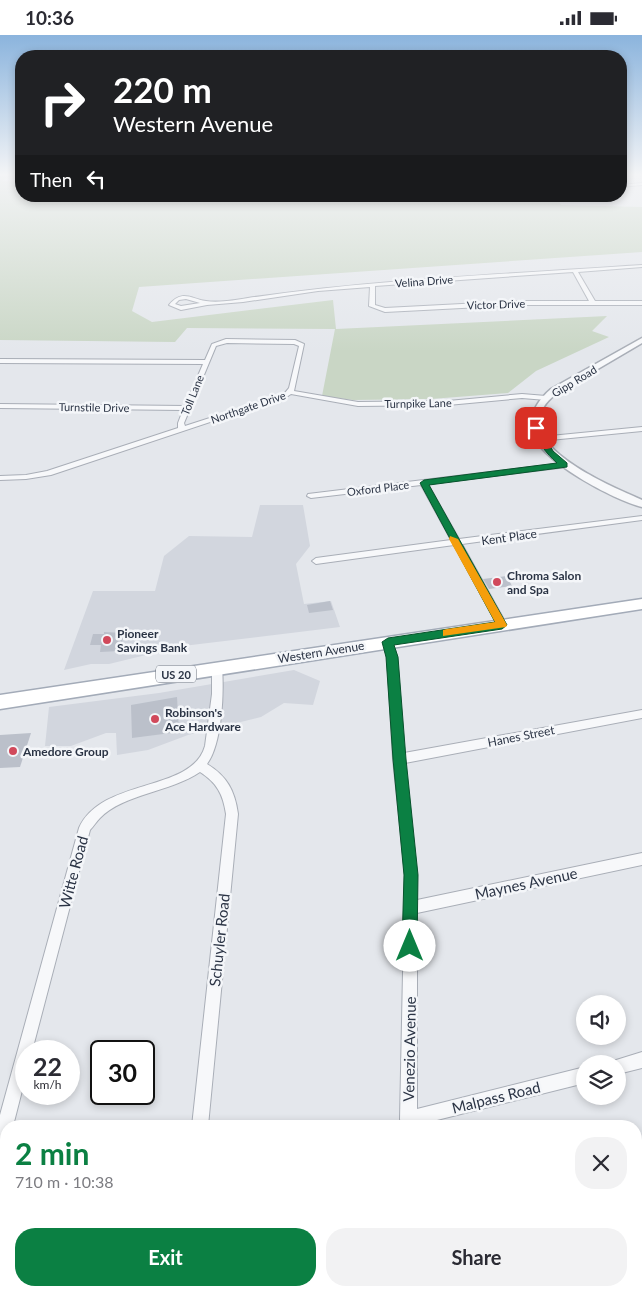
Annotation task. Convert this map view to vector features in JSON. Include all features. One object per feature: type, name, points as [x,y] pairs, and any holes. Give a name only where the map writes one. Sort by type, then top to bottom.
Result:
[{"type":"main road","name":"Western Avenue","points":[[0,702],[217,667],[642,604]]},
{"type":"street","name":"Velina Drive","points":[[207,303],[186,297],[172,303],[174,306],[181,307],[318,289],[373,284],[642,266]]},
{"type":"street","points":[[574,270],[592,303]]},
{"type":"street","name":"Victor Drive","points":[[373,284],[372,306],[381,309],[518,303],[642,303]]},
{"type":"street","name":"Gipp Road","points":[[540,439],[536,428],[536,417],[546,398],[642,339]]},
{"type":"street","name":"Northgate Drive","points":[[0,478],[26,477],[48,473],[269,402],[290,393],[302,346],[298,342],[221,342],[212,346],[206,362]]},
{"type":"street","points":[[1,362],[206,362]]},
{"type":"street","name":"Toll Lane","points":[[182,429],[181,423],[206,362]]},
{"type":"street","name":"Turnpike Lane","points":[[290,393],[358,404],[448,403],[522,396],[546,398]]},
{"type":"street","name":"Turnstile Drive","points":[[0,406],[188,408]]},
{"type":"street","points":[[540,439],[642,429]]},
{"type":"street","points":[[540,439],[564,465],[640,501]]},
{"type":"street","name":"Oxford Place","points":[[311,496],[564,465]]},
{"type":"street","points":[[424,483],[502,625]]},
{"type":"street","name":"Kent Place","points":[[316,561],[642,519]]},
{"type":"street","name":"Venezio Avenue","points":[[388,642],[392,657],[399,759],[411,875],[408,1120]]},
{"type":"street","points":[[200,766],[210,747],[218,683],[217,667]]},
{"type":"street","name":"Hanes Street","points":[[399,759],[642,714]]},
{"type":"street","name":"Schuyler Road","points":[[200,766],[218,777],[224,785],[232,814],[201,1120]]},
{"type":"street","name":"Witte Road","points":[[6,1120],[85,828],[90,817],[108,804],[189,774],[200,766]]},
{"type":"street","name":"Maynes Avenue","points":[[410,908],[642,859]]},
{"type":"street","points":[[626,1064],[642,1060]]},
{"type":"street","name":"Malpass Road","points":[[416,1120],[576,1077]]},
{"type":"shaded area","points":[[260,505],[303,505],[310,546],[296,564],[304,604],[331,601],[340,627],[183,646],[109,664],[91,664],[64,670],[93,591],[155,591],[164,556],[189,536],[252,537]]},
{"type":"shaded area","points":[[294,670],[320,681],[313,705],[284,703],[261,717],[188,735],[148,750],[117,755],[116,733],[106,733],[71,746],[45,746],[49,707],[159,693]]},
{"type":"green space","points":[[0,234],[642,234],[642,252],[139,287],[132,311],[152,322],[333,300],[336,329],[607,316],[592,331],[609,337],[536,371],[508,393],[431,399],[353,400],[322,396],[335,329],[187,328],[175,342],[0,340]]},
{"type":"building","name":"Chroma Salon and Spa","points":[[507,576],[512,586],[489,589],[483,579]]},
{"type":"building","points":[[330,601],[333,610],[309,613],[307,605]]},
{"type":"building","name":"Pioneer Savings Bank","points":[[104,632],[124,633],[120,651],[100,652],[101,645],[90,645],[93,634],[104,634]]},
{"type":"building","name":"Robinson's Ace Hardware","points":[[177,697],[179,732],[132,738],[131,705]]},
{"type":"building","name":"Amedore Group","points":[[31,733],[20,767],[0,768],[0,735]]},
{"type":"slow traffic","points":[[447,633],[502,625],[453,539]]},
{"type":"place","name":"Chroma Salon and Spa","points":[[497,582]]},
{"type":"place","name":"Pioneer Savings Bank","points":[[107,640]]},
{"type":"place","name":"Robinson's Ace Hardware","points":[[155,719]]},
{"type":"place","name":"Amedore Group","points":[[13,751]]},
{"type":"route","points":[[410,946],[411,875],[399,759],[392,657],[388,642],[502,625],[424,483],[564,465],[556,459],[540,439],[536,428]]}]
